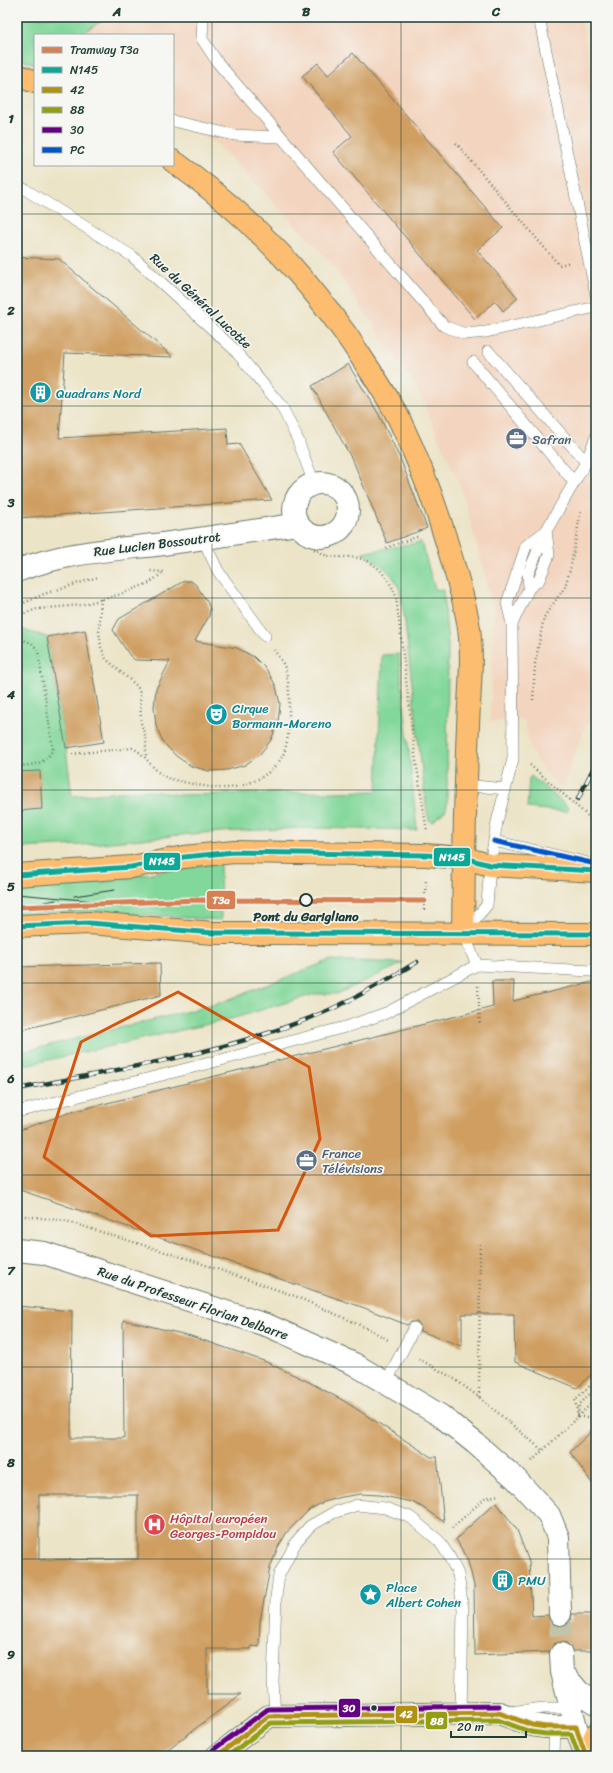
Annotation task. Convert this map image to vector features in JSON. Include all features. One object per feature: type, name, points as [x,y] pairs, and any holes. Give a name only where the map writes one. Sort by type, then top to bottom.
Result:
[{"type":"main road","points":[[17,75],[34,82]]},
{"type":"main road","points":[[174,162],[217,193],[247,220],[277,250],[328,308],[369,368],[399,420],[420,467],[454,564],[468,622],[471,656],[465,785],[463,933]]},
{"type":"main road","points":[[17,875],[131,867],[184,857],[234,852],[426,855],[464,858],[490,864],[596,871]]},
{"type":"main road","points":[[17,926],[89,924],[214,933],[410,935],[463,933],[596,934]]},
{"type":"main road","points":[[574,1724],[586,1756]]},
{"type":"street","points":[[327,483],[337,487],[344,494],[348,503],[349,513],[346,522],[340,530],[332,535],[322,537],[313,536],[304,531],[298,524],[294,512],[296,499],[301,492],[314,484],[327,483]]},
{"type":"street","name":"Rue Lucien Bossoutrot","points":[[17,571],[29,566],[75,554],[203,539],[298,524]]},
{"type":"street","name":"Rue du Professeur Florian Delbarre","points":[[17,1250],[44,1253],[269,1326],[354,1364],[441,1416],[516,1479],[549,1515],[558,1537],[560,1614]]},
{"type":"street","points":[[217,1756],[269,1716],[499,1713],[532,1725],[574,1724],[562,1663],[579,1692],[596,1703]]},
{"type":"lane","points":[[203,17],[202,39],[218,63],[444,326],[465,334],[486,332],[596,307]]},
{"type":"lane","points":[[539,17],[596,295]]},
{"type":"lane","points":[[174,121],[234,135],[281,137]]},
{"type":"lane","name":"Rue du Général Lucotte","points":[[17,186],[26,190],[132,256],[233,348],[282,407],[297,438],[314,484]]},
{"type":"lane","points":[[488,351],[586,462]]},
{"type":"lane","points":[[473,362],[574,482]]},
{"type":"lane","points":[[477,965],[463,933],[487,906],[490,864],[494,841],[505,788],[513,760],[512,624],[507,603],[526,546],[546,531],[586,462],[596,437]]},
{"type":"lane","points":[[512,624],[529,588],[539,580],[550,555],[546,531]]},
{"type":"lane","points":[[203,539],[218,571],[265,636]]},
{"type":"lane","points":[[465,785],[505,788]]},
{"type":"lane","points":[[494,841],[596,864]]},
{"type":"lane","points":[[17,1112],[349,1026],[386,1013],[477,965],[591,971],[596,967]]},
{"type":"lane","points":[[386,1383],[414,1328]]},
{"type":"lane","points":[[275,1716],[273,1681],[276,1597],[279,1575],[296,1542],[310,1526],[333,1514],[357,1505],[386,1508],[410,1517],[439,1540],[458,1574],[463,1609],[461,1714]]},
{"type":"lane","points":[[554,1756],[574,1724],[596,1708]]},
{"type":"path","points":[[456,143],[559,264],[567,263]]},
{"type":"path","points":[[533,701],[535,664],[544,617],[565,587],[571,566],[581,509]]},
{"type":"path","points":[[386,548],[423,535]]},
{"type":"path","points":[[314,549],[328,556],[360,558],[369,562],[383,574],[393,587],[396,596],[415,754],[427,835]]},
{"type":"path","points":[[17,616],[37,609],[81,605],[101,599],[149,583],[164,572],[155,571]]},
{"type":"path","points":[[17,606],[44,594],[104,576]]},
{"type":"path","points":[[101,599],[99,631],[101,647],[106,659],[137,686],[140,693],[141,723],[146,738],[146,757]]},
{"type":"path","points":[[72,754],[132,748],[139,751],[146,757],[155,770],[162,776],[223,788],[244,784],[262,776],[276,766],[285,750],[288,730],[289,698],[285,668],[265,636]]},
{"type":"path","points":[[17,638],[32,643],[38,651],[52,749],[49,758],[38,764],[17,766]]},
{"type":"path","points":[[526,762],[596,823]]},
{"type":"path","points":[[424,915],[426,874]]},
{"type":"path","points":[[477,965],[480,1025]]},
{"type":"path","points":[[479,1397],[480,1242]]},
{"type":"path","points":[[578,1417],[575,1400],[596,1380]]},
{"type":"path","points":[[578,1417],[579,1404],[596,1388]]},
{"type":"path","points":[[531,1461],[596,1399]]},
{"type":"path","points":[[578,1417],[592,1417],[596,1413]]},
{"type":"path","points":[[439,1540],[485,1498],[504,1493]]},
{"type":"highlighted area","points":[[178,992],[309,1067],[320,1139],[278,1230],[151,1236],[44,1157],[81,1042]]},
{"type":"shaded area","name":"Safran","points":[[107,17],[581,17],[596,92],[596,707],[582,735],[563,788],[547,775],[538,763],[530,748],[524,719],[490,722],[494,609],[461,488],[417,389],[329,260],[217,144],[174,122],[174,34],[82,34]]},
{"type":"green space","points":[[17,17],[107,17],[82,34],[34,34],[34,65],[17,58]]},
{"type":"green space","points":[[421,542],[435,589],[443,590],[448,644],[447,805],[445,811],[432,822],[429,820],[426,806],[400,591],[394,579],[386,570],[377,562],[362,553]]},
{"type":"green space","points":[[17,628],[47,637],[66,748],[72,796],[143,790],[180,795],[377,791],[382,655],[399,654],[417,830],[304,828],[201,833],[82,845],[17,848]]},
{"type":"green space","points":[[531,776],[567,806],[569,809],[567,812],[527,808],[529,778]]},
{"type":"green space","points":[[220,862],[221,920],[114,913],[112,911],[17,914],[17,884],[112,881],[113,879]]},
{"type":"green space","points":[[331,960],[404,963],[337,994],[315,994],[231,1019],[17,1067],[17,1053],[217,1004]]},
{"type":"building","points":[[353,53],[503,228],[477,250],[518,298],[503,311],[495,301],[475,319],[333,152],[352,136],[302,76],[318,63],[328,75]]},
{"type":"building","name":"Quadrans Nord","points":[[17,257],[59,259],[173,357],[65,353],[59,438],[227,428],[228,445],[239,444],[272,500],[17,518]]},
{"type":"building","points":[[348,364],[378,413],[400,458],[427,528],[387,543],[354,463],[312,386]]},
{"type":"building","name":"Cirque Bormann-Moreno","points":[[184,581],[191,581],[196,585],[208,603],[210,610],[209,616],[195,641],[237,648],[254,657],[267,670],[276,686],[280,704],[278,722],[271,740],[260,754],[245,765],[227,770],[209,771],[191,766],[176,756],[163,742],[156,726],[154,707],[156,689],[170,661],[135,660],[130,656],[113,630],[119,619]]},
{"type":"building","points":[[85,630],[104,742],[66,748],[47,637]]},
{"type":"building","points":[[40,771],[42,809],[17,811],[17,772]]},
{"type":"building","points":[[160,963],[161,995],[17,1031],[17,967]]},
{"type":"building","name":"France Télévisions","points":[[492,981],[514,981],[513,1001],[596,981],[596,1370],[577,1388],[515,1362],[514,1314],[462,1314],[462,1346],[420,1331],[420,1325],[417,1322],[411,1322],[407,1325],[362,1307],[17,1189],[17,1131],[71,1112],[493,1007]]},
{"type":"building","name":"Hôpital européen Georges-Pompidou","points":[[17,1306],[72,1311],[71,1438],[124,1438],[123,1320],[191,1336],[264,1361],[309,1382],[344,1401],[431,1457],[437,1457],[444,1522],[412,1502],[379,1495],[361,1494],[324,1502],[310,1509],[287,1532],[278,1547],[270,1568],[260,1621],[259,1647],[251,1646],[251,1649],[207,1649],[207,1694],[241,1694],[159,1756],[17,1756]],"holes":[[[39,1495],[138,1495],[138,1559],[39,1560]]]},
{"type":"building","points":[[596,1427],[596,1489],[570,1452]]},
{"type":"building","name":"PMU","points":[[496,1502],[517,1530],[529,1562],[532,1616],[548,1615],[550,1621],[554,1625],[561,1626],[567,1624],[571,1620],[572,1614],[596,1614],[596,1651],[573,1651],[567,1643],[561,1642],[554,1644],[549,1652],[475,1655],[474,1585],[468,1561],[456,1539]]},
{"type":"tunnel","points":[[560,1614],[561,1654]]},
{"type":"tram line","points":[[74,896],[115,890]]},
{"type":"tram line","points":[[17,894],[116,903]]},
{"type":"tram line","points":[[17,907],[56,900]]},
{"type":"tram line","name":"T3a","points":[[17,907],[199,900],[425,901]]},
{"type":"railway","points":[[578,799],[596,763]]},
{"type":"railway","points":[[17,1089],[135,1067],[213,1049],[290,1026],[339,1006],[417,962]]},
{"type":"transit line","name":"PC","points":[[494,841],[596,864]]},
{"type":"transit line","name":"N145","points":[[17,875],[131,867],[184,857],[234,852],[426,855],[464,858],[490,865],[596,871]]},
{"type":"transit line","name":"N145","points":[[17,926],[89,923],[214,933],[596,934]]},
{"type":"transit line","name":"30","points":[[213,1750],[268,1709],[499,1706]]},
{"type":"transit line","name":"42","points":[[217,1756],[269,1716],[499,1713],[532,1725],[546,1727],[576,1727],[586,1756]]},
{"type":"transit line","name":"88","points":[[228,1756],[271,1723],[498,1720],[531,1732],[546,1734],[571,1734],[579,1756]]},
{"type":"place","name":"Quadrans Nord","points":[[40,393]]},
{"type":"place","name":"Safran","points":[[517,439]]},
{"type":"place","name":"Cirque Bormann-Moreno","points":[[217,715]]},
{"type":"place","name":"Pont du Garigliano","points":[[306,900]]},
{"type":"place","name":"France Télévisions","points":[[306,1160]]},
{"type":"place","name":"Hôpital européen Georges-Pompidou","points":[[155,1525]]},
{"type":"place","name":"PMU","points":[[502,1580]]},
{"type":"place","name":"Place Albert Cohen","points":[[370,1594]]}]
